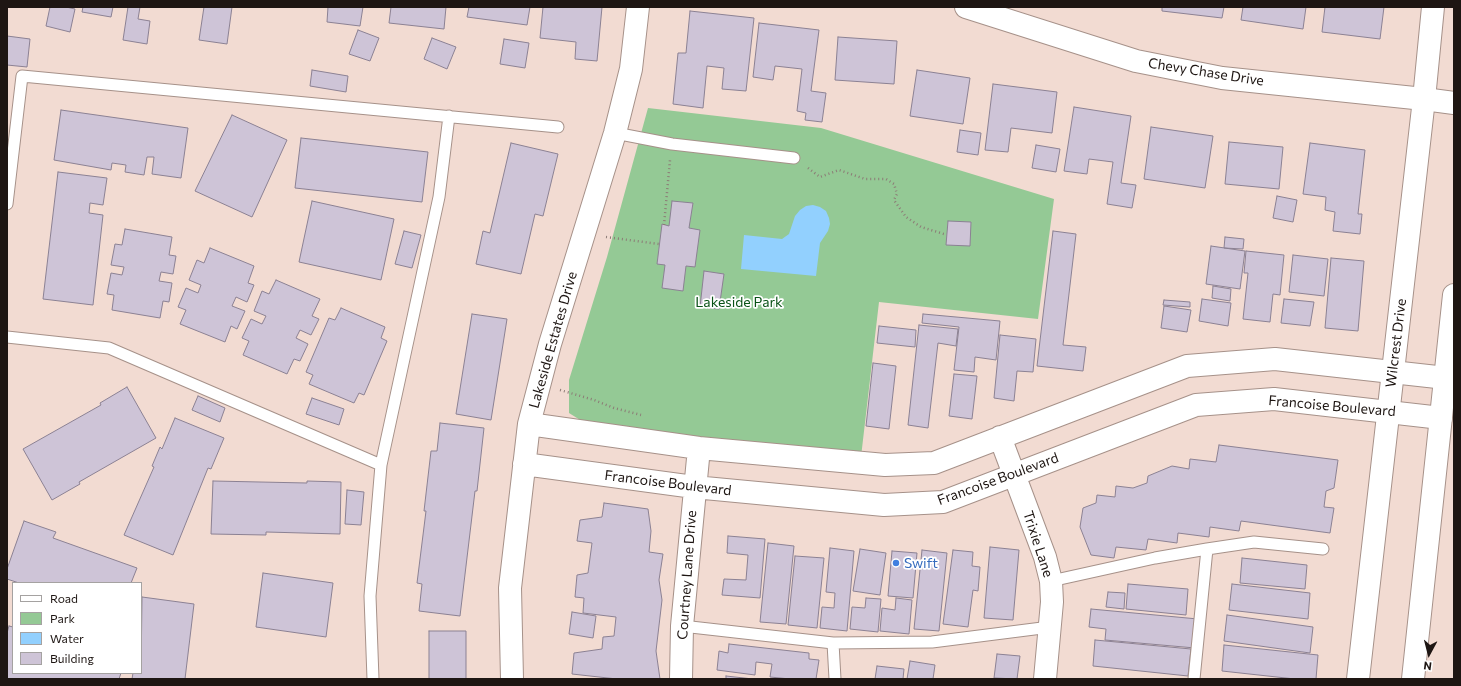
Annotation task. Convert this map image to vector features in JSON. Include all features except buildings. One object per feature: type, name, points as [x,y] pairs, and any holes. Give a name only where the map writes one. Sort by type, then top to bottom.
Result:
[{"type":"street","name":"Lakeside Estates Drive","points":[[512,679],[510,588],[530,424],[550,344],[615,133],[631,68],[638,7]]},
{"type":"street","name":"Chevy Chase Drive","points":[[966,7],[1136,61],[1222,78],[1454,103]]},
{"type":"street","name":"Wilcrest Drive","points":[[1358,679],[1424,99],[1433,7]]},
{"type":"street","points":[[1413,679],[1454,295]]},
{"type":"street","points":[[530,424],[699,448],[885,465],[934,463],[1187,366],[1275,359],[1446,378]]},
{"type":"street","name":"Francoise Boulevard","points":[[524,464],[694,487],[884,506],[942,502],[1196,405],[1274,399],[1441,418]]},
{"type":"street","name":"Trixie Lane","points":[[1000,438],[1045,558],[1051,581],[1052,602],[1045,679]]},
{"type":"street","name":"Courtney Lane Drive","points":[[681,679],[682,626],[694,487],[699,448]]},
{"type":"lane","points":[[7,204],[22,76],[449,116],[558,128]]},
{"type":"lane","points":[[373,679],[370,596],[381,465],[439,197],[449,116]]},
{"type":"lane","points":[[615,133],[672,144],[794,158]]},
{"type":"lane","points":[[7,337],[109,348],[381,465]]},
{"type":"lane","points":[[1051,581],[1207,548],[1254,542],[1323,549]]},
{"type":"lane","points":[[1194,679],[1207,548]]},
{"type":"lane","points":[[682,626],[833,643],[932,642],[1050,627]]},
{"type":"lane","points":[[833,643],[835,679]]},
{"type":"path","points":[[664,225],[672,144]]},
{"type":"path","points":[[794,158],[820,177],[839,170],[865,179],[886,179],[894,184],[896,194],[894,200],[906,217],[921,227],[944,234]]},
{"type":"path","points":[[586,228],[610,238],[659,244]]},
{"type":"path","points":[[540,385],[594,400],[614,408],[646,416]]},
{"type":"green space","name":"Lakeside Park","points":[[648,108],[821,128],[1054,199],[1038,319],[879,302],[861,457],[593,428],[569,413],[569,380],[607,257]]},
{"type":"water","points":[[813,205],[826,211],[830,224],[828,231],[820,243],[816,276],[741,269],[744,235],[782,239],[789,234],[795,216],[800,210],[806,206]]},
{"type":"place","name":"Swift","points":[[896,563]]}]
